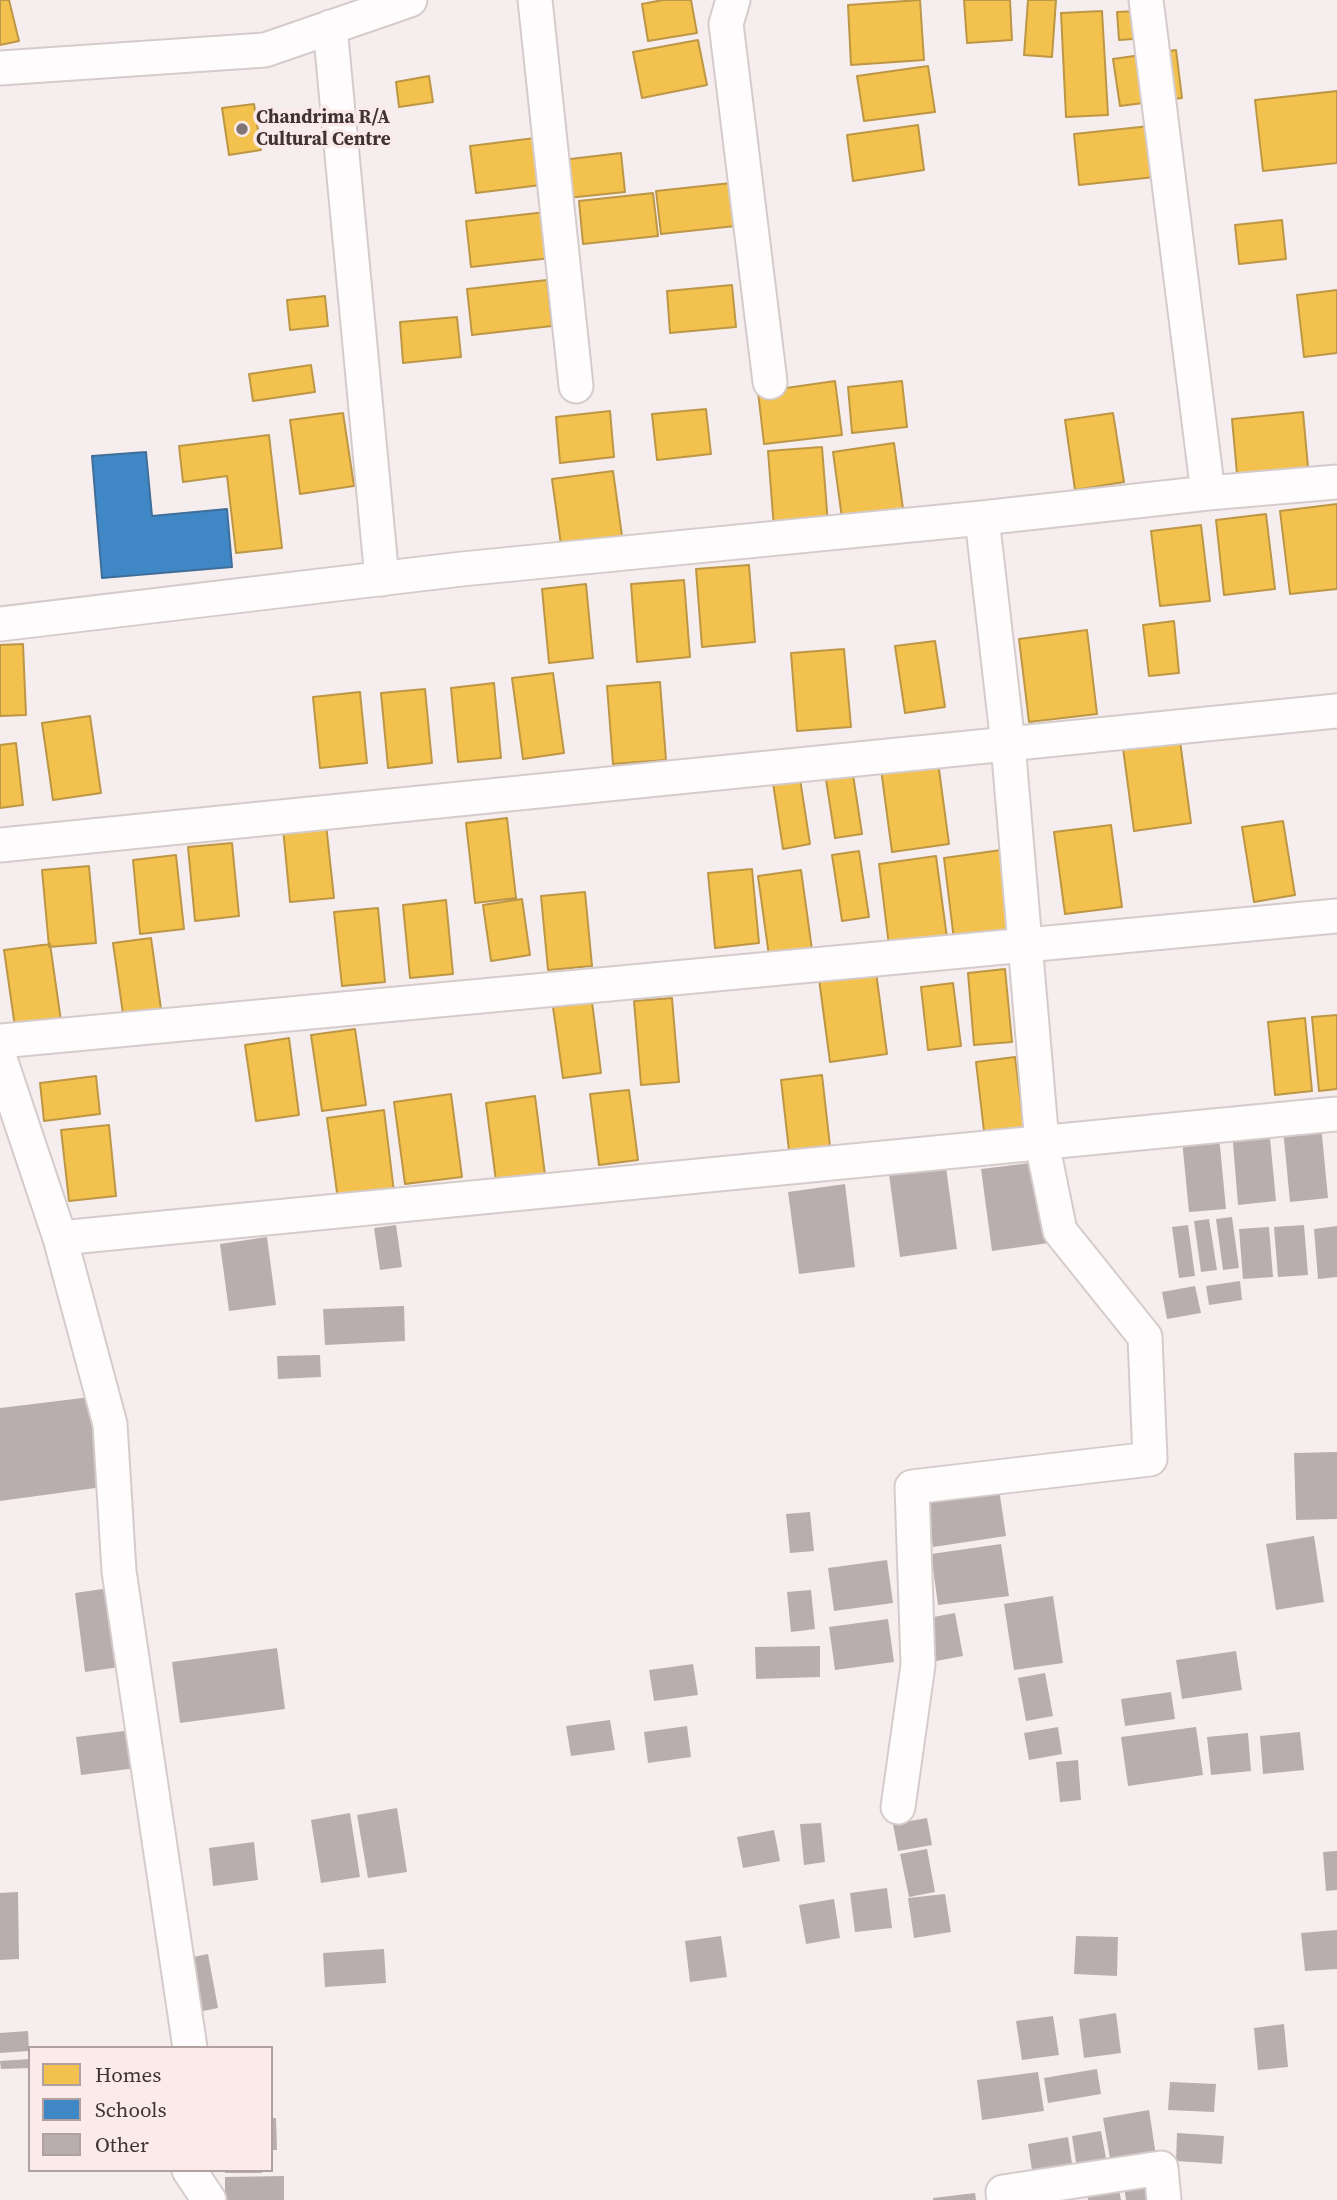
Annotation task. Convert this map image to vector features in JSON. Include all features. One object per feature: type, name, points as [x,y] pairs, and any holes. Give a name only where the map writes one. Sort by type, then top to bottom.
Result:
[{"type":"street","points":[[0,68],[265,50],[410,0]]},
{"type":"street","points":[[535,0],[576,386]]},
{"type":"street","points":[[733,0],[726,24],[770,382]]},
{"type":"street","points":[[1146,0],[1208,493]]},
{"type":"street","points":[[330,27],[382,579]]},
{"type":"street","points":[[0,624],[757,539],[1337,482]]},
{"type":"street","points":[[898,1807],[918,1665],[912,1487],[1150,1459],[1145,1336],[1060,1231],[1042,1143],[1008,744],[982,518]]},
{"type":"street","points":[[0,845],[1337,711]]},
{"type":"street","points":[[0,1041],[1337,916]]},
{"type":"street","points":[[0,1059],[60,1238],[110,1424],[119,1570],[190,2046]]},
{"type":"street","points":[[60,1238],[1337,1114]]},
{"type":"street","points":[[1004,2200],[1003,2192],[1161,2168],[1164,2200]]},
{"type":"street","points":[[189,2172],[209,2200]]},
{"type":"building: Homes","points":[[0,0],[9,0],[19,41],[0,45]]},
{"type":"building: Homes","points":[[663,0],[691,0],[697,33],[648,41],[642,4]]},
{"type":"building: Homes","points":[[920,0],[924,60],[851,65],[848,5]]},
{"type":"building: Homes","points":[[964,0],[1010,0],[1012,40],[967,43]]},
{"type":"building: Homes","points":[[1028,0],[1056,0],[1052,57],[1024,55]]},
{"type":"building: Homes","points":[[1160,10],[1162,37],[1119,40],[1117,12]]},
{"type":"building: Homes","points":[[1102,11],[1108,115],[1066,117],[1061,13]]},
{"type":"building: Homes","points":[[698,40],[707,85],[642,98],[633,52]]},
{"type":"building: Homes","points":[[1176,50],[1182,98],[1120,106],[1113,59]]},
{"type":"building: Homes","points":[[928,66],[935,112],[864,121],[857,76]]},
{"type":"building: Homes","points":[[429,76],[433,102],[399,107],[396,82]]},
{"type":"building: Homes","points":[[1337,91],[1337,163],[1263,171],[1255,100]]},
{"type":"building: Homes","name":"Chandrima R/A Cultural Centre","points":[[254,104],[261,150],[229,155],[222,108]]},
{"type":"building: Homes","points":[[918,125],[924,170],[853,181],[847,135]]},
{"type":"building: Homes","points":[[1150,126],[1155,177],[1079,185],[1074,134]]},
{"type":"building: Homes","points":[[535,138],[541,185],[476,193],[470,146]]},
{"type":"building: Homes","points":[[621,153],[625,192],[567,198],[562,160]]},
{"type":"building: Homes","points":[[731,183],[735,226],[661,234],[656,191]]},
{"type":"building: Homes","points":[[653,193],[658,236],[583,244],[579,201]]},
{"type":"building: Homes","points":[[546,212],[551,258],[471,267],[466,221]]},
{"type":"building: Homes","points":[[1282,220],[1286,259],[1239,264],[1235,225]]},
{"type":"building: Homes","points":[[547,280],[552,326],[472,335],[467,289]]},
{"type":"building: Homes","points":[[732,285],[736,327],[670,333],[667,291]]},
{"type":"building: Homes","points":[[1337,290],[1337,353],[1304,357],[1297,295]]},
{"type":"building: Homes","points":[[325,296],[328,326],[290,330],[287,300]]},
{"type":"building: Homes","points":[[457,317],[461,357],[403,363],[400,322]]},
{"type":"building: Homes","points":[[311,365],[315,392],[253,401],[249,374]]},
{"type":"building: Homes","points":[[835,381],[842,435],[764,444],[758,392]]},
{"type":"building: Homes","points":[[902,381],[907,427],[852,433],[848,387]]},
{"type":"building: Homes","points":[[706,409],[711,454],[657,460],[652,414]]},
{"type":"building: Homes","points":[[610,411],[614,457],[560,463],[556,417]]},
{"type":"building: Homes","points":[[1303,412],[1309,478],[1238,485],[1232,419]]},
{"type":"building: Homes","points":[[343,413],[354,486],[300,494],[290,420]]},
{"type":"building: Homes","points":[[1113,413],[1124,482],[1075,490],[1065,420]]},
{"type":"building: Homes","points":[[269,435],[282,548],[236,553],[227,476],[183,482],[179,446]]},
{"type":"building: Homes","points":[[894,443],[903,509],[842,518],[833,452]]},
{"type":"building: Homes","points":[[822,447],[828,524],[774,529],[768,451]]},
{"type":"building: Homes","points":[[613,471],[622,536],[561,545],[552,479]]},
{"type":"building: Homes","points":[[1337,504],[1337,589],[1290,594],[1280,511]]},
{"type":"building: Homes","points":[[1266,514],[1275,589],[1224,595],[1216,520]]},
{"type":"building: Homes","points":[[1201,525],[1210,601],[1160,606],[1151,531]]},
{"type":"building: Homes","points":[[749,565],[755,642],[702,647],[696,569]]},
{"type":"building: Homes","points":[[684,580],[690,657],[637,662],[631,584]]},
{"type":"building: Homes","points":[[586,584],[593,658],[549,663],[542,589]]},
{"type":"building: Homes","points":[[1174,621],[1179,673],[1149,676],[1143,625]]},
{"type":"building: Homes","points":[[1087,630],[1097,714],[1029,722],[1019,639]]},
{"type":"building: Homes","points":[[935,641],[945,707],[905,713],[895,646]]},
{"type":"building: Homes","points":[[23,644],[26,715],[0,716],[0,645]]},
{"type":"building: Homes","points":[[844,649],[851,727],[797,731],[791,653]]},
{"type":"building: Homes","points":[[553,673],[564,753],[523,759],[512,678]]},
{"type":"building: Homes","points":[[660,682],[666,760],[613,764],[607,686]]},
{"type":"building: Homes","points":[[494,683],[501,758],[458,762],[451,688]]},
{"type":"building: Homes","points":[[425,689],[432,763],[388,768],[381,693]]},
{"type":"building: Homes","points":[[360,692],[367,763],[320,768],[313,697]]},
{"type":"building: Homes","points":[[90,716],[101,793],[53,800],[42,723]]},
{"type":"building: Homes","points":[[1180,741],[1191,823],[1134,831],[1123,748]]},
{"type":"building: Homes","points":[[16,743],[23,805],[0,808],[0,745]]},
{"type":"building: Homes","points":[[938,762],[949,844],[892,852],[881,769]]},
{"type":"building: Homes","points":[[852,768],[862,834],[835,838],[825,773]]},
{"type":"building: Homes","points":[[800,779],[810,844],[783,849],[773,783]]},
{"type":"building: Homes","points":[[507,818],[516,898],[475,903],[466,823]]},
{"type":"building: Homes","points":[[1283,821],[1295,895],[1254,902],[1242,827]]},
{"type":"building: Homes","points":[[326,824],[334,898],[290,902],[283,828]]},
{"type":"building: Homes","points":[[1111,825],[1122,907],[1065,914],[1054,832]]},
{"type":"building: Homes","points":[[232,843],[239,916],[195,921],[188,847]]},
{"type":"building: Homes","points":[[1001,850],[1012,932],[954,940],[944,858]]},
{"type":"building: Homes","points":[[859,851],[869,917],[842,921],[832,855]]},
{"type":"building: Homes","points":[[176,855],[184,929],[140,934],[133,860]]},
{"type":"building: Homes","points":[[936,856],[947,938],[889,946],[879,864]]},
{"type":"building: Homes","points":[[89,866],[96,943],[49,947],[42,870]]},
{"type":"building: Homes","points":[[752,869],[759,943],[715,948],[708,873]]},
{"type":"building: Homes","points":[[801,870],[812,950],[769,956],[758,876]]},
{"type":"building: Homes","points":[[585,892],[592,966],[548,970],[541,896]]},
{"type":"building: Homes","points":[[522,899],[530,955],[491,961],[483,905]]},
{"type":"building: Homes","points":[[446,900],[453,974],[410,978],[403,905]]},
{"type":"building: Homes","points":[[378,908],[385,982],[342,986],[334,912]]},
{"type":"building: Homes","points":[[151,938],[161,1009],[123,1014],[113,943]]},
{"type":"building: Homes","points":[[50,944],[61,1021],[15,1027],[4,950]]},
{"type":"building: Homes","points":[[1005,969],[1012,1042],[974,1045],[968,973]]},
{"type":"building: Homes","points":[[876,972],[887,1054],[830,1062],[819,979]]},
{"type":"building: Homes","points":[[953,983],[961,1046],[928,1050],[921,987]]},
{"type":"building: Homes","points":[[672,998],[679,1082],[641,1085],[634,1001]]},
{"type":"building: Homes","points":[[592,1002],[601,1073],[563,1078],[553,1007]]},
{"type":"building: Homes","points":[[1337,1015],[1337,1089],[1319,1091],[1312,1017]]},
{"type":"building: Homes","points":[[1305,1018],[1312,1091],[1275,1095],[1268,1022]]},
{"type":"building: Homes","points":[[355,1029],[366,1105],[322,1111],[311,1035]]},
{"type":"building: Homes","points":[[289,1038],[299,1115],[256,1121],[245,1045]]},
{"type":"building: Homes","points":[[1015,1057],[1025,1136],[985,1140],[976,1062]]},
{"type":"building: Homes","points":[[822,1075],[830,1146],[789,1151],[781,1080]]},
{"type":"building: Homes","points":[[96,1076],[100,1114],[44,1121],[40,1083]]},
{"type":"building: Homes","points":[[629,1090],[638,1160],[599,1165],[590,1094]]},
{"type":"building: Homes","points":[[451,1094],[462,1177],[405,1184],[394,1102]]},
{"type":"building: Homes","points":[[535,1096],[545,1175],[496,1181],[486,1103]]},
{"type":"building: Homes","points":[[384,1110],[394,1192],[338,1200],[327,1118]]},
{"type":"building: Homes","points":[[109,1125],[116,1196],[69,1201],[61,1130]]},
{"type":"building: Schools","points":[[146,452],[152,516],[227,509],[232,567],[102,578],[92,456]]},
{"type":"building: Other","points":[[1321,1125],[1328,1198],[1290,1202],[1283,1129]]},
{"type":"building: Other","points":[[1269,1128],[1276,1201],[1238,1205],[1232,1131]]},
{"type":"building: Other","points":[[1219,1136],[1226,1209],[1189,1212],[1182,1140]]},
{"type":"building: Other","points":[[1038,1162],[1049,1243],[992,1251],[981,1169]]},
{"type":"building: Other","points":[[946,1167],[957,1249],[900,1257],[889,1174]]},
{"type":"building: Other","points":[[845,1184],[855,1267],[799,1274],[788,1192]]},
{"type":"building: Other","points":[[1232,1217],[1239,1268],[1223,1270],[1216,1219]]},
{"type":"building: Other","points":[[1209,1219],[1217,1270],[1201,1272],[1194,1221]]},
{"type":"building: Other","points":[[396,1225],[402,1267],[380,1270],[374,1228]]},
{"type":"building: Other","points":[[1188,1225],[1195,1276],[1179,1278],[1172,1227]]},
{"type":"building: Other","points":[[1304,1225],[1308,1275],[1278,1277],[1274,1227]]},
{"type":"building: Other","points":[[1337,1226],[1337,1277],[1318,1279],[1314,1229]]},
{"type":"building: Other","points":[[1269,1227],[1273,1277],[1243,1279],[1239,1229]]},
{"type":"building: Other","points":[[267,1237],[276,1305],[229,1311],[220,1244]]},
{"type":"building: Other","points":[[1240,1281],[1242,1300],[1209,1305],[1206,1286]]},
{"type":"building: Other","points":[[1195,1286],[1201,1313],[1167,1319],[1162,1292]]},
{"type":"building: Other","points":[[404,1306],[405,1341],[325,1345],[323,1309]]},
{"type":"building: Other","points":[[320,1355],[321,1377],[278,1379],[277,1356]]},
{"type":"building: Other","points":[[91,1397],[103,1487],[0,1501],[0,1408]]},
{"type":"building: Other","points":[[1337,1452],[1337,1519],[1296,1520],[1294,1453]]},
{"type":"building: Other","points":[[999,1489],[1006,1536],[933,1547],[926,1501]]},
{"type":"building: Other","points":[[810,1512],[814,1551],[790,1553],[786,1514]]},
{"type":"building: Other","points":[[1314,1536],[1324,1602],[1276,1610],[1266,1544]]},
{"type":"building: Other","points":[[1001,1544],[1009,1596],[938,1605],[931,1554]]},
{"type":"building: Other","points":[[887,1560],[893,1603],[834,1611],[828,1568]]},
{"type":"building: Other","points":[[116,1587],[126,1666],[85,1672],[75,1593]]},
{"type":"building: Other","points":[[811,1590],[815,1629],[791,1632],[787,1592]]},
{"type":"building: Other","points":[[1053,1596],[1063,1663],[1014,1670],[1004,1604]]},
{"type":"building: Other","points":[[955,1613],[963,1656],[936,1661],[928,1618]]},
{"type":"building: Other","points":[[888,1619],[894,1662],[835,1670],[829,1627]]},
{"type":"building: Other","points":[[820,1646],[820,1677],[756,1679],[755,1647]]},
{"type":"building: Other","points":[[277,1648],[285,1709],[180,1723],[172,1662]]},
{"type":"building: Other","points":[[1236,1651],[1242,1690],[1182,1699],[1176,1660]]},
{"type":"building: Other","points":[[693,1664],[698,1695],[654,1701],[649,1670]]},
{"type":"building: Other","points":[[1045,1673],[1053,1716],[1026,1721],[1018,1678]]},
{"type":"building: Other","points":[[1171,1692],[1175,1719],[1125,1726],[1121,1699]]},
{"type":"building: Other","points":[[610,1720],[615,1750],[571,1756],[566,1726]]},
{"type":"building: Other","points":[[687,1726],[691,1757],[648,1763],[644,1732]]},
{"type":"building: Other","points":[[1058,1727],[1062,1754],[1029,1760],[1024,1733]]},
{"type":"building: Other","points":[[1196,1727],[1203,1775],[1128,1786],[1121,1737]]},
{"type":"building: Other","points":[[132,1730],[137,1768],[81,1775],[76,1737]]},
{"type":"building: Other","points":[[1300,1732],[1304,1770],[1263,1774],[1260,1736]]},
{"type":"building: Other","points":[[1248,1733],[1251,1771],[1211,1775],[1207,1737]]},
{"type":"building: Other","points":[[1078,1760],[1081,1800],[1060,1802],[1056,1762]]},
{"type":"building: Other","points":[[397,1808],[407,1872],[368,1878],[357,1815]]},
{"type":"building: Other","points":[[350,1813],[360,1877],[321,1883],[311,1820]]},
{"type":"building: Other","points":[[927,1818],[932,1845],[898,1851],[893,1824]]},
{"type":"building: Other","points":[[821,1823],[825,1862],[804,1865],[800,1824]]},
{"type":"building: Other","points":[[774,1830],[780,1861],[743,1868],[737,1837]]},
{"type":"building: Other","points":[[254,1842],[258,1880],[213,1886],[209,1848]]},
{"type":"building: Other","points":[[927,1849],[935,1892],[909,1897],[900,1854]]},
{"type":"building: Other","points":[[1337,1851],[1337,1890],[1326,1891],[1323,1852]]},
{"type":"building: Other","points":[[887,1888],[892,1928],[855,1932],[850,1893]]},
{"type":"building: Other","points":[[18,1892],[19,1959],[0,1960],[0,1893]]},
{"type":"building: Other","points":[[945,1894],[951,1932],[914,1938],[908,1898]]},
{"type":"building: Other","points":[[834,1899],[840,1938],[806,1944],[799,1905]]},
{"type":"building: Other","points":[[1337,1930],[1337,1969],[1305,1971],[1301,1933]]},
{"type":"building: Other","points":[[721,1936],[727,1977],[690,1982],[685,1941]]},
{"type":"building: Other","points":[[1076,1936],[1118,1937],[1117,1976],[1074,1974]]},
{"type":"building: Other","points":[[384,1949],[386,1983],[325,1987],[323,1953]]},
{"type":"building: Other","points":[[208,1954],[218,2008],[178,2016],[168,1962]]},
{"type":"building: Other","points":[[1116,2013],[1121,2053],[1084,2058],[1079,2019]]},
{"type":"building: Other","points":[[1053,2016],[1059,2055],[1022,2060],[1016,2021]]},
{"type":"building: Other","points":[[1284,2024],[1288,2067],[1258,2070],[1254,2028]]},
{"type":"building: Other","points":[[28,2031],[28,2051],[0,2053],[0,2033]]},
{"type":"building: Other","points":[[28,2059],[28,2068],[1,2069],[0,2061]]},
{"type":"building: Other","points":[[1097,2069],[1101,2094],[1048,2103],[1044,2078]]},
{"type":"building: Other","points":[[1038,2072],[1044,2111],[982,2120],[977,2080]]},
{"type":"building: Other","points":[[1170,2082],[1216,2084],[1214,2112],[1168,2110]]},
{"type":"building: Other","points":[[1149,2110],[1156,2156],[1111,2164],[1103,2118]]},
{"type":"building: Other","points":[[273,2118],[276,2118],[277,2150],[273,2150]]},
{"type":"building: Other","points":[[1101,2131],[1107,2164],[1077,2169],[1072,2136]]},
{"type":"building: Other","points":[[1177,2133],[1224,2136],[1222,2164],[1176,2161]]},
{"type":"building: Other","points":[[1068,2137],[1073,2170],[1033,2177],[1028,2144]]},
{"type":"building: Other","points":[[225,2172],[262,2172],[262,2173]]},
{"type":"building: Other","points":[[1155,2175],[1158,2200],[1126,2200],[1123,2180]]},
{"type":"building: Other","points":[[284,2176],[284,2200],[225,2200],[225,2177]]},
{"type":"building: Other","points":[[1118,2184],[1121,2200],[1088,2200],[1087,2189]]},
{"type":"building: Other","points":[[975,2193],[976,2200],[933,2200],[933,2198]]},
{"type":"place","name":"Chandrima R/A Cultural Centre","points":[[242,129]]}]
